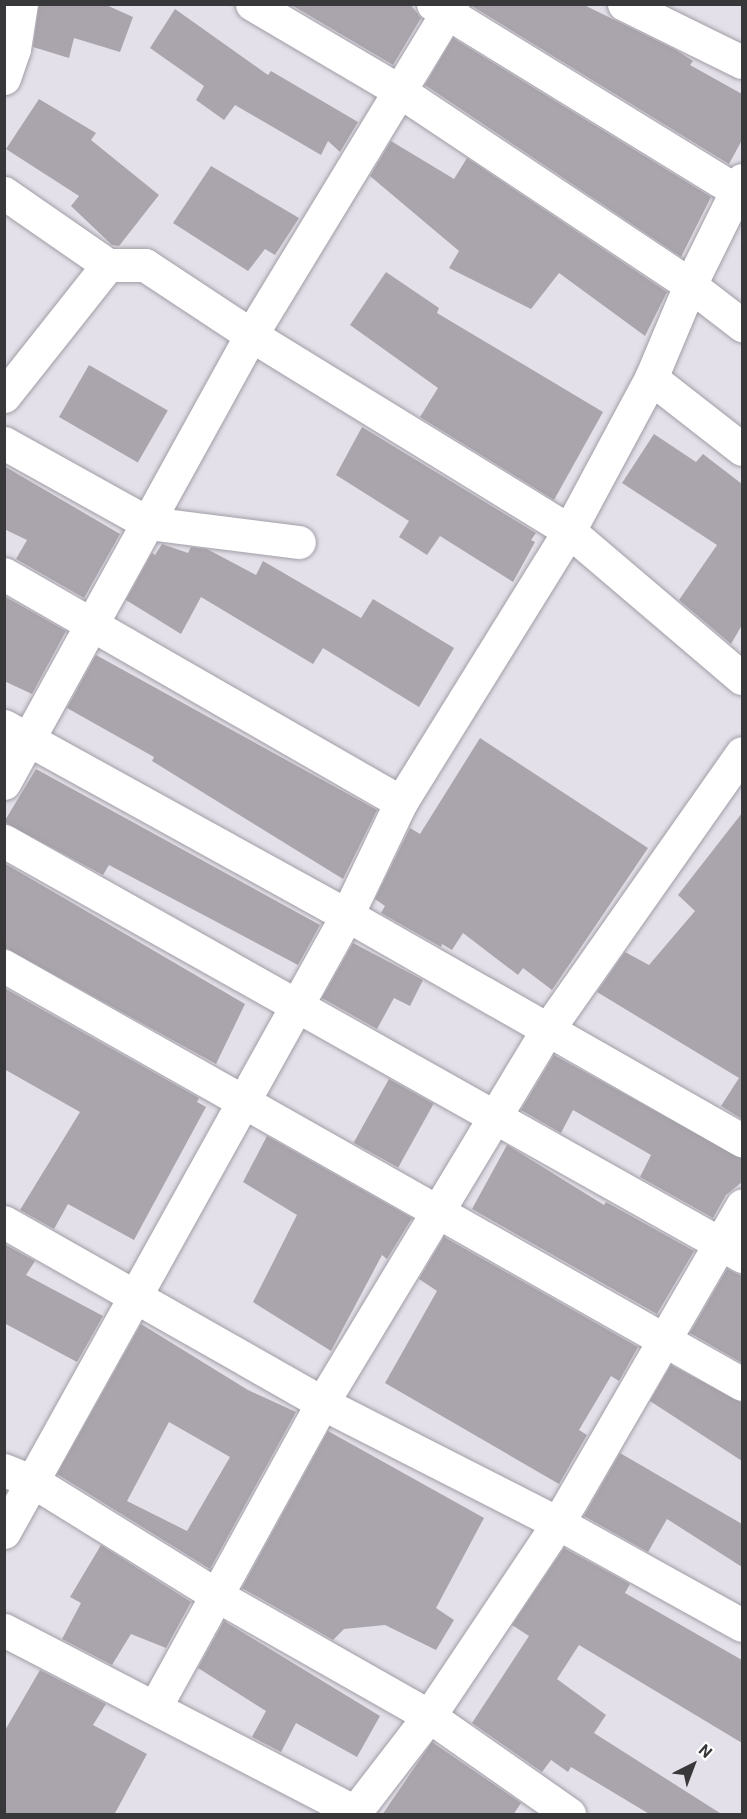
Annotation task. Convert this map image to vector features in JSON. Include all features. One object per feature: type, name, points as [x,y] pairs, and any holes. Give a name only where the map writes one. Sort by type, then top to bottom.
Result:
[{"type":"street","points":[[4,78],[14,49],[21,4]]},
{"type":"street","points":[[252,4],[398,90],[690,285],[742,325]]},
{"type":"street","points":[[624,4],[742,62]]},
{"type":"street","points":[[4,783],[17,733],[92,626],[251,335],[398,90],[444,7],[741,188],[690,285],[651,378],[569,531],[401,802],[347,915],[134,1299],[19,1476],[4,1532]]},
{"type":"street","points":[[4,193],[108,265],[145,265],[251,335],[569,531],[739,667]]},
{"type":"street","points":[[4,396],[108,265]]},
{"type":"street","points":[[651,378],[742,448]]},
{"type":"street","points":[[4,443],[148,523],[299,542]]},
{"type":"street","points":[[4,573],[92,626],[401,802]]},
{"type":"street","points":[[17,733],[347,915],[742,1140]]},
{"type":"street","points":[[155,1707],[322,1403],[548,1029],[738,771]]},
{"type":"street","points":[[4,840],[732,1249]]},
{"type":"street","points":[[4,966],[244,1099],[742,1384]]},
{"type":"street","points":[[4,1630],[357,1813],[429,1716],[558,1523],[664,1340],[732,1249],[742,1205]]},
{"type":"street","points":[[4,1222],[134,1299],[322,1403],[558,1523],[742,1625]]},
{"type":"street","points":[[19,1476],[218,1596],[429,1716],[569,1815]]},
{"type":"building","points":[[39,4],[104,4],[133,17],[120,52],[74,38],[69,58],[33,47]]},
{"type":"building","points":[[290,4],[410,4],[421,18],[393,65]]},
{"type":"building","points":[[582,4],[676,50],[693,61],[690,65],[742,94],[742,140],[729,164],[472,6]]},
{"type":"building","points":[[175,9],[268,75],[271,71],[358,122],[340,152],[328,141],[321,155],[235,105],[224,120],[196,100],[204,86],[150,48]]},
{"type":"building","points":[[453,38],[711,197],[681,257],[425,85]]},
{"type":"building","points":[[39,99],[96,133],[91,140],[159,195],[119,246],[112,245],[71,206],[79,196],[6,149]]},
{"type":"building","points":[[391,141],[454,179],[467,158],[667,292],[645,336],[559,273],[531,309],[449,268],[459,251],[370,176]]},
{"type":"building","points":[[211,166],[299,218],[275,255],[265,249],[248,271],[173,223]]},
{"type":"building","points":[[386,272],[439,308],[437,313],[603,412],[554,500],[420,417],[438,388],[350,325]]},
{"type":"building","points":[[89,365],[168,410],[138,462],[59,417]]},
{"type":"building","points":[[362,427],[536,533],[531,540],[535,542],[513,582],[440,536],[427,555],[399,537],[409,521],[336,475]]},
{"type":"building","points":[[654,434],[696,462],[703,454],[742,484],[742,625],[731,644],[679,600],[717,545],[622,483]]},
{"type":"building","points":[[4,466],[120,534],[84,598],[16,559],[27,540],[4,529]]},
{"type":"building","points":[[162,544],[188,553],[191,547],[207,549],[256,575],[263,561],[361,618],[373,599],[454,648],[419,707],[323,648],[313,664],[201,597],[181,634],[126,600],[152,553],[155,555]]},
{"type":"building","points":[[4,596],[66,631],[32,694],[4,681]]},
{"type":"building","points":[[96,655],[377,810],[343,879],[152,761],[154,757],[67,708]]},
{"type":"building","points":[[480,738],[648,848],[552,990],[523,968],[518,975],[463,933],[452,950],[442,944],[441,947],[381,913],[385,906],[375,899],[410,828],[420,834]]},
{"type":"building","points":[[36,769],[320,925],[298,965],[109,865],[103,875],[4,822]]},
{"type":"building","points":[[742,813],[742,1119],[721,1106],[739,1078],[597,992],[625,952],[649,965],[695,911],[678,895]]},
{"type":"building","points":[[4,863],[245,1004],[216,1064],[4,947]]},
{"type":"building","points":[[353,943],[423,980],[410,1006],[394,998],[377,1029],[322,998]]},
{"type":"building","points":[[4,988],[199,1098],[197,1102],[206,1107],[134,1240],[68,1204],[54,1229],[20,1210],[80,1112],[4,1069]]},
{"type":"building","points":[[554,1055],[742,1159],[742,1182],[726,1195],[713,1218],[640,1177],[651,1155],[573,1110],[561,1133],[521,1110]]},
{"type":"building","points":[[389,1079],[434,1104],[398,1168],[354,1143]]},
{"type":"building","points":[[267,1136],[412,1218],[387,1259],[382,1255],[331,1351],[253,1302],[297,1215],[243,1182]]},
{"type":"building","points":[[507,1145],[604,1205],[606,1202],[694,1251],[657,1314],[472,1209]]},
{"type":"building","points":[[444,1237],[638,1347],[619,1381],[611,1376],[579,1430],[587,1435],[559,1484],[385,1383],[437,1291],[419,1279]]},
{"type":"building","points":[[4,1244],[35,1261],[26,1275],[103,1316],[77,1362],[4,1323]]},
{"type":"building","points":[[727,1269],[742,1276],[742,1363],[690,1333]]},
{"type":"building","points":[[141,1324],[248,1390],[296,1412],[210,1569],[57,1474]],"holes":[[[169,1422],[230,1457],[187,1531],[127,1501]]]},
{"type":"building","points":[[671,1365],[742,1403],[742,1461],[650,1401]]},
{"type":"building","points":[[328,1431],[484,1518],[436,1608],[454,1620],[436,1650],[385,1625],[344,1629],[333,1640],[242,1588]]},
{"type":"building","points":[[620,1453],[742,1524],[742,1567],[667,1519],[648,1552],[584,1516]]},
{"type":"building","points":[[101,1545],[191,1602],[166,1648],[131,1634],[112,1665],[62,1639],[81,1603],[70,1597]]},
{"type":"building","points":[[564,1548],[630,1584],[625,1593],[742,1660],[742,1743],[579,1645],[557,1679],[606,1715],[594,1733],[723,1815],[651,1815],[571,1767],[568,1772],[551,1760],[542,1772],[472,1723],[529,1636],[512,1625]]},
{"type":"building","points":[[224,1621],[380,1716],[357,1757],[296,1723],[281,1752],[252,1737],[266,1711],[198,1668]]},
{"type":"building","points":[[40,1670],[106,1704],[93,1725],[147,1754],[114,1815],[4,1815],[4,1732]]},
{"type":"building","points":[[432,1742],[521,1803],[513,1815],[382,1815]]}]
